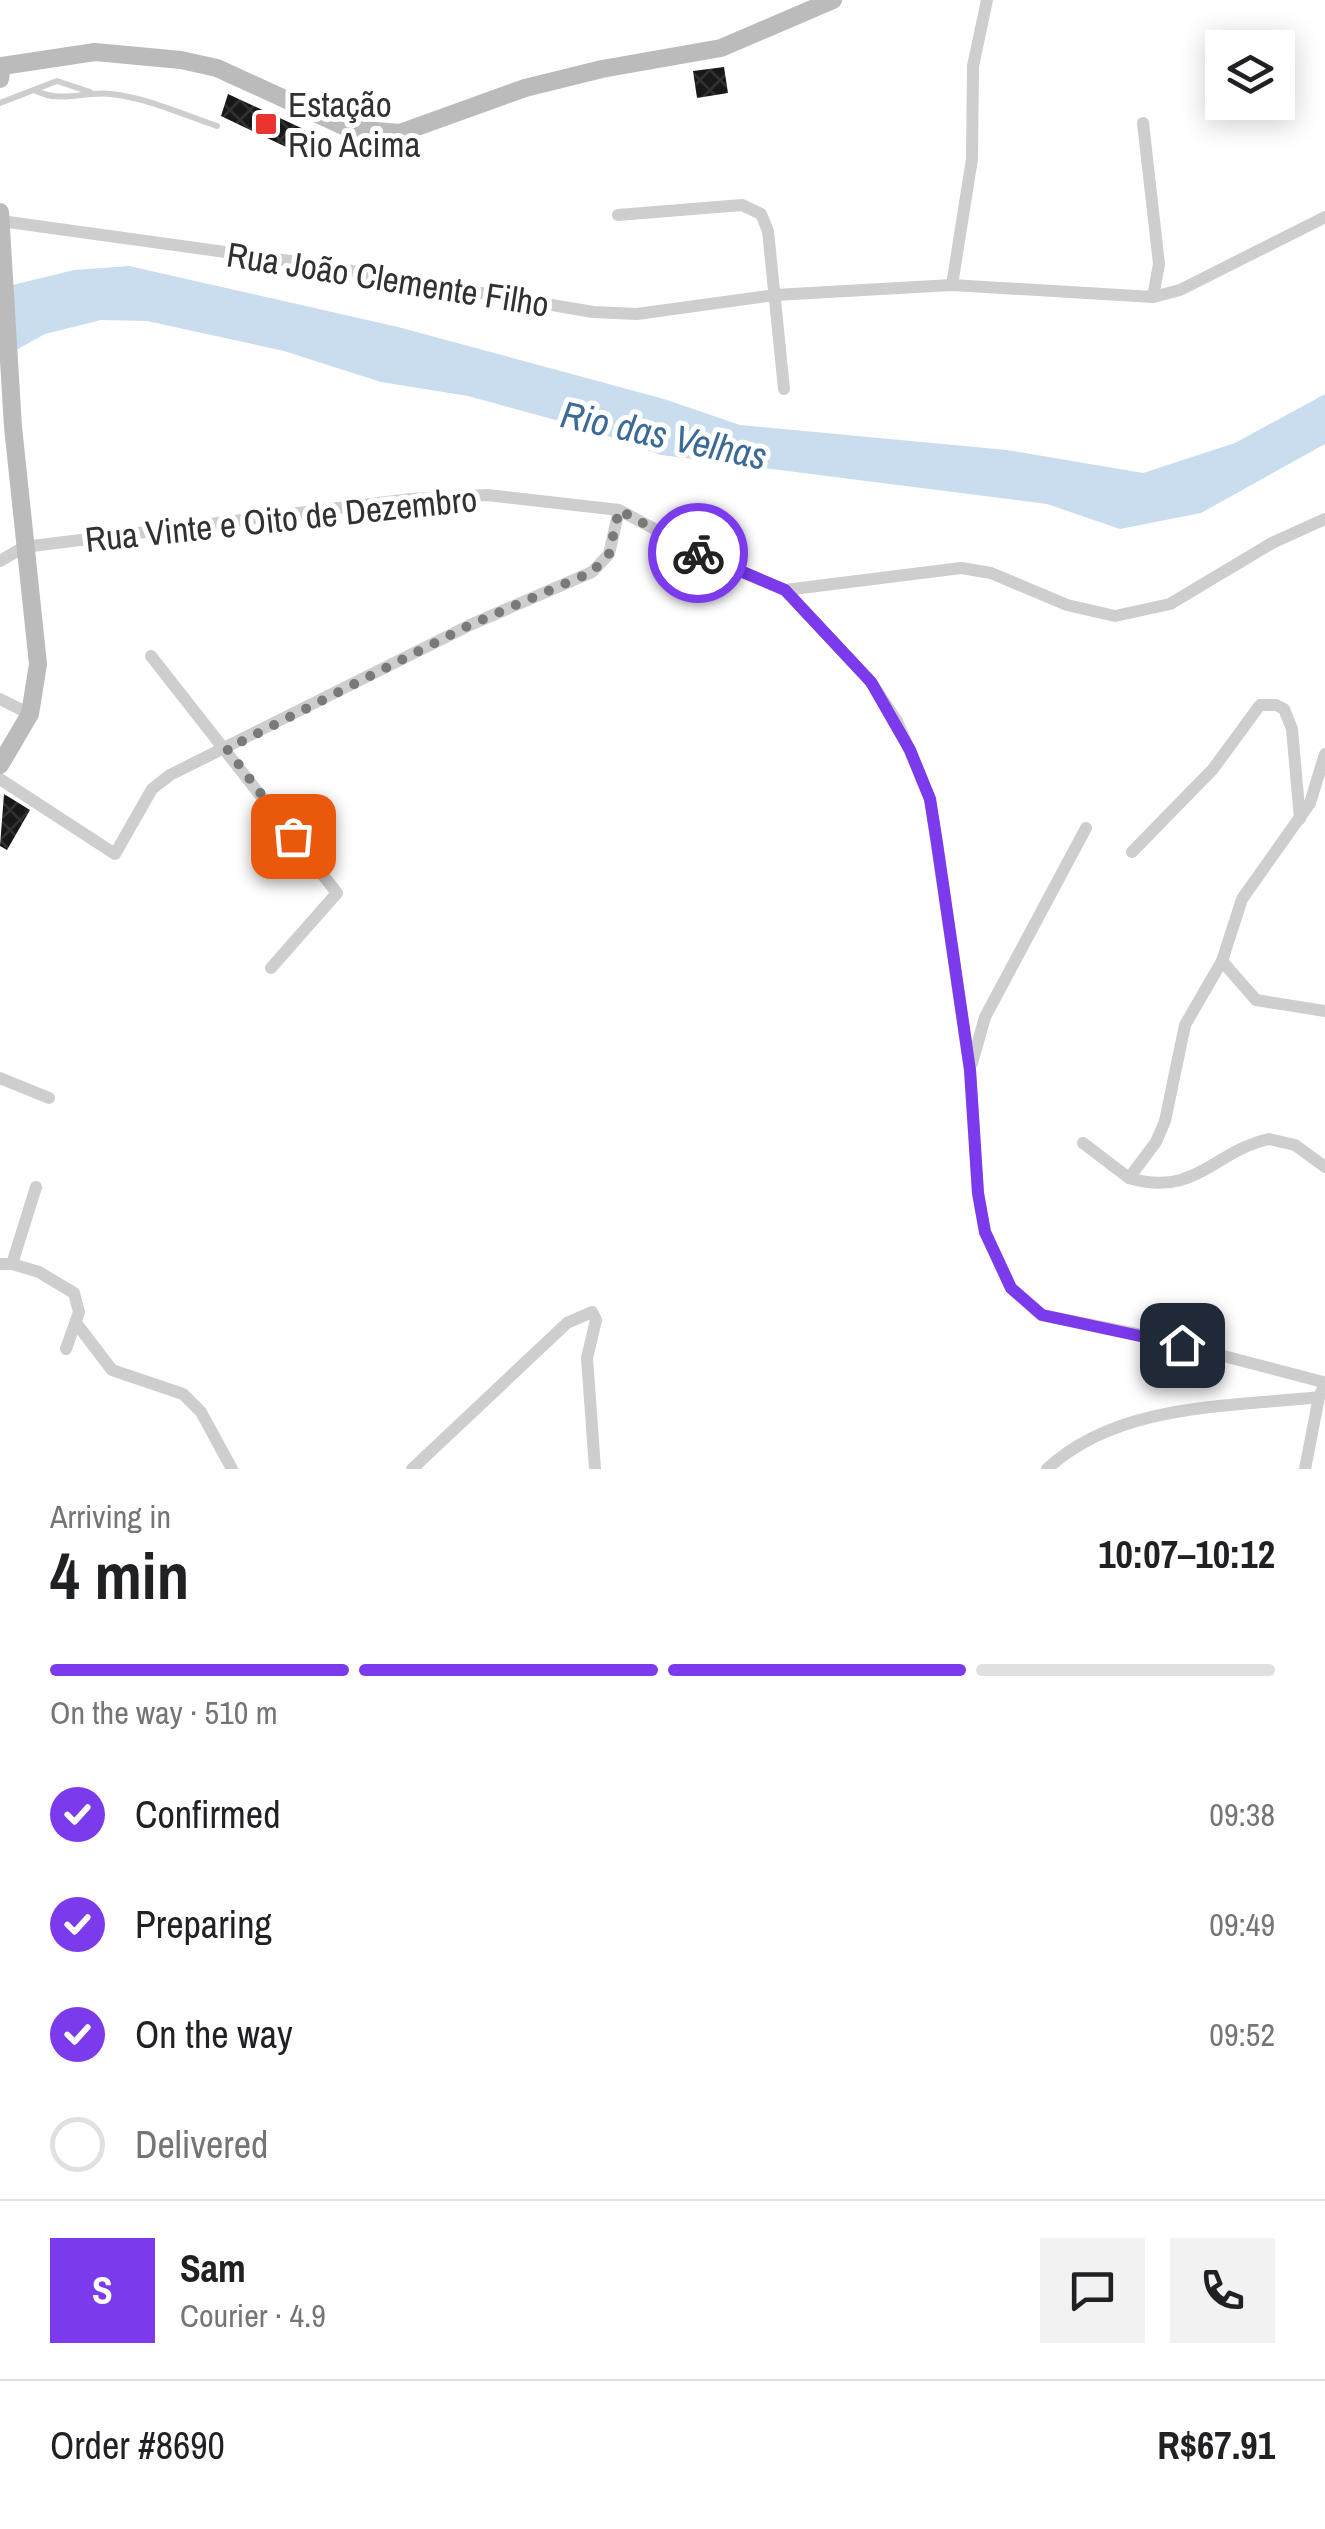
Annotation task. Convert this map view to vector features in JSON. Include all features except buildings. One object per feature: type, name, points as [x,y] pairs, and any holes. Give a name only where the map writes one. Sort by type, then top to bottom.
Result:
[{"type":"main road","points":[[1,71],[95,52],[181,60],[246,80],[350,129],[400,133],[525,88],[602,68],[720,48],[834,0]]},
{"type":"main road","points":[[0,212],[10,364],[7,434],[38,664],[30,714],[0,765]]},
{"type":"street","points":[[952,286],[972,158],[973,66],[987,0]]},
{"type":"street","points":[[1143,123],[1158,264],[1153,297]]},
{"type":"street","points":[[618,215],[742,205],[756,209],[768,231],[784,389]]},
{"type":"street","name":"Rua João Clemente Filho","points":[[1,221],[305,263],[593,312],[636,314],[775,295],[952,286],[1153,297],[1180,290],[1325,217]]},
{"type":"street","points":[[1158,264],[1180,290]]},
{"type":"street","name":"Rua Vinte e Oito de Dezembro","points":[[24,547],[457,494],[619,510],[707,558],[785,590],[960,568],[991,573],[1094,615],[1129,616],[1170,604],[1272,543],[1323,525]]},
{"type":"street","points":[[0,779],[113,855],[120,851],[155,785],[470,625],[592,572],[609,554],[619,510]]},
{"type":"street","points":[[0,561],[24,547]]},
{"type":"street","points":[[785,590],[871,682],[897,721],[930,799],[970,1070],[978,1193],[996,1264],[1024,1302],[1042,1315],[1147,1336],[1322,1387]]},
{"type":"street","points":[[151,656],[337,894],[272,968]]},
{"type":"street","points":[[0,699],[30,714]]},
{"type":"street","points":[[1132,852],[1213,768],[1260,705],[1276,705],[1289,717],[1300,819]]},
{"type":"street","points":[[1130,1178],[1156,1142],[1174,1092],[1185,1025],[1222,961],[1242,899],[1300,819],[1325,754]]},
{"type":"street","points":[[970,1070],[985,1016],[1086,828]]},
{"type":"street","points":[[1222,961],[1256,1000],[1325,1012]]},
{"type":"street","points":[[0,1078],[49,1098]]},
{"type":"street","points":[[1084,1143],[1130,1178],[1167,1185],[1188,1179],[1270,1139],[1296,1146],[1325,1167]]},
{"type":"street","points":[[36,1187],[6,1264],[66,1286],[77,1301],[76,1323],[66,1349]]},
{"type":"street","points":[[412,1469],[566,1324],[592,1312],[596,1320],[587,1358],[595,1469]]},
{"type":"street","points":[[76,1323],[112,1370],[183,1394],[201,1412],[232,1469]]},
{"type":"street","points":[[1047,1469],[1074,1445],[1141,1419],[1322,1387]]},
{"type":"street","points":[[1305,1469],[1322,1387]]},
{"type":"lane","points":[[0,103],[57,81],[91,92],[139,99],[217,126]]},
{"type":"lane","points":[[34,90],[56,100],[91,92]]},
{"type":"water","name":"Rio das Velhas","points":[[129,266],[398,327],[664,399],[740,425],[1007,450],[1143,473],[1235,443],[1325,394],[1325,444],[1201,513],[1120,529],[1047,504],[661,455],[585,428],[468,396],[381,382],[284,351],[147,321],[101,320],[45,334],[0,359],[0,288],[74,270]]},
{"type":"way so far","points":[[293,836],[227,749],[470,625],[592,572],[609,554],[619,510],[698,553]]},
{"type":"place","name":"Estação Rio Acima","points":[[266,124]]},
{"type":"route","points":[[698,553],[785,590],[871,682],[897,721],[910,750],[930,799],[954,984],[970,1070],[978,1193],[996,1264],[1011,1288],[1042,1315],[1182,1345]]}]
